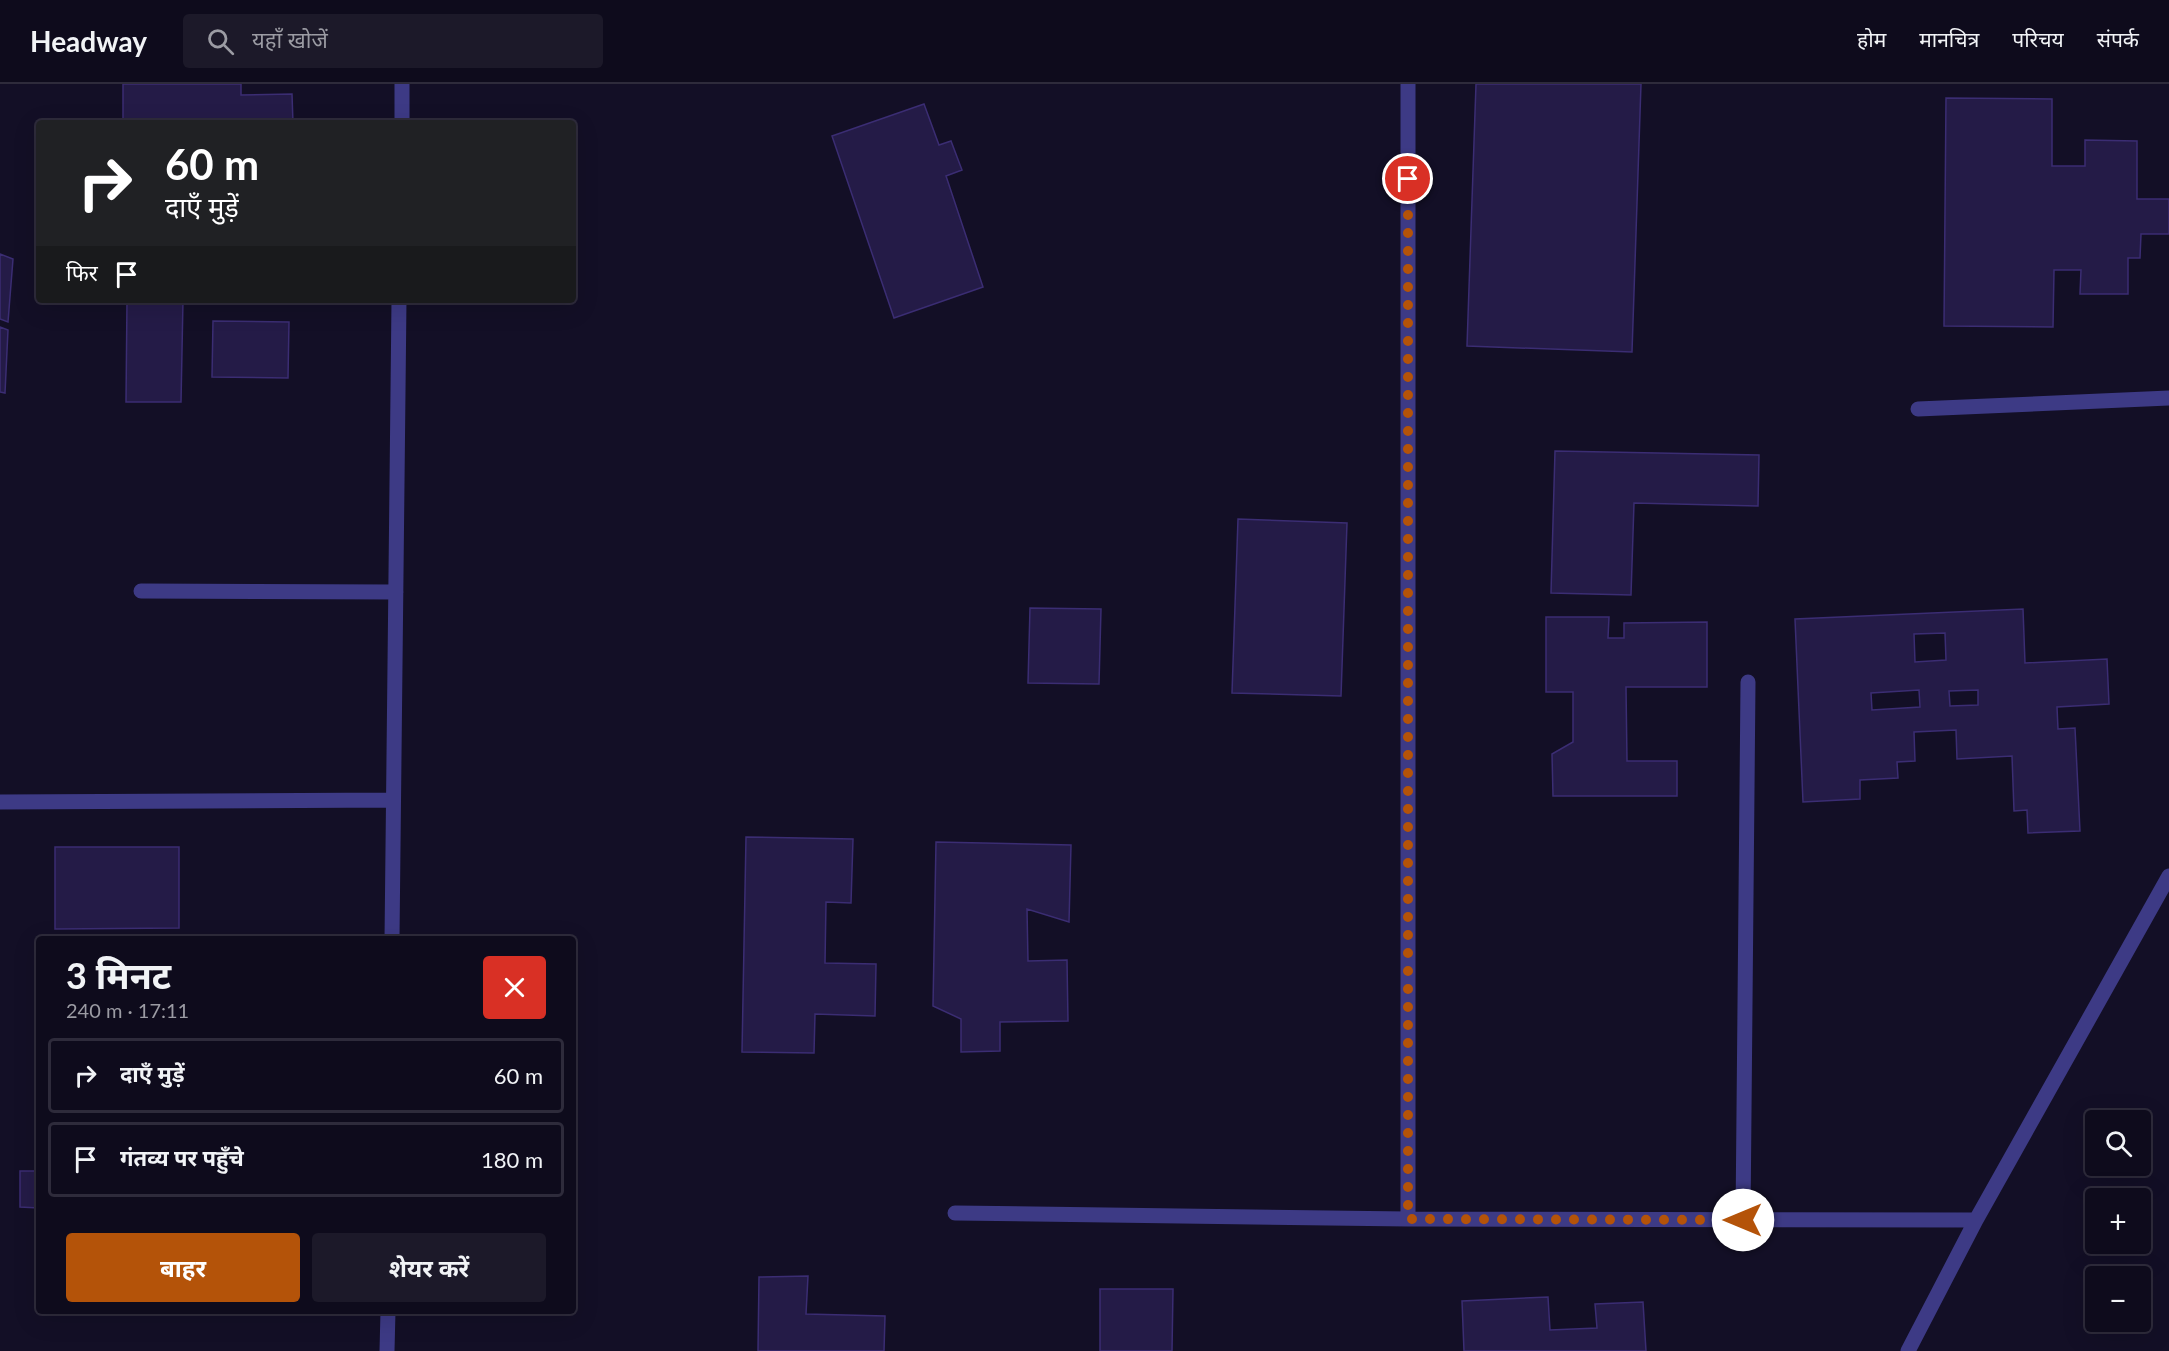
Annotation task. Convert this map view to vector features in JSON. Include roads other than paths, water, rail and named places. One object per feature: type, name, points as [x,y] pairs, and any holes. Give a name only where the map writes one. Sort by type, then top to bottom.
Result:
[{"type":"street","points":[[402,84],[402,120]]},
{"type":"street","points":[[1408,84],[1408,1219]]},
{"type":"street","points":[[392,936],[399,303]]},
{"type":"street","points":[[1918,409],[2169,398]]},
{"type":"street","points":[[141,591],[396,592]]},
{"type":"street","points":[[1743,1220],[1748,682]]},
{"type":"street","points":[[0,802],[393,800]]},
{"type":"street","points":[[1908,1351],[1976,1220],[2169,876]]},
{"type":"street","points":[[955,1214],[1408,1219],[1976,1220]]},
{"type":"street","points":[[387,1351],[388,1314]]}]
